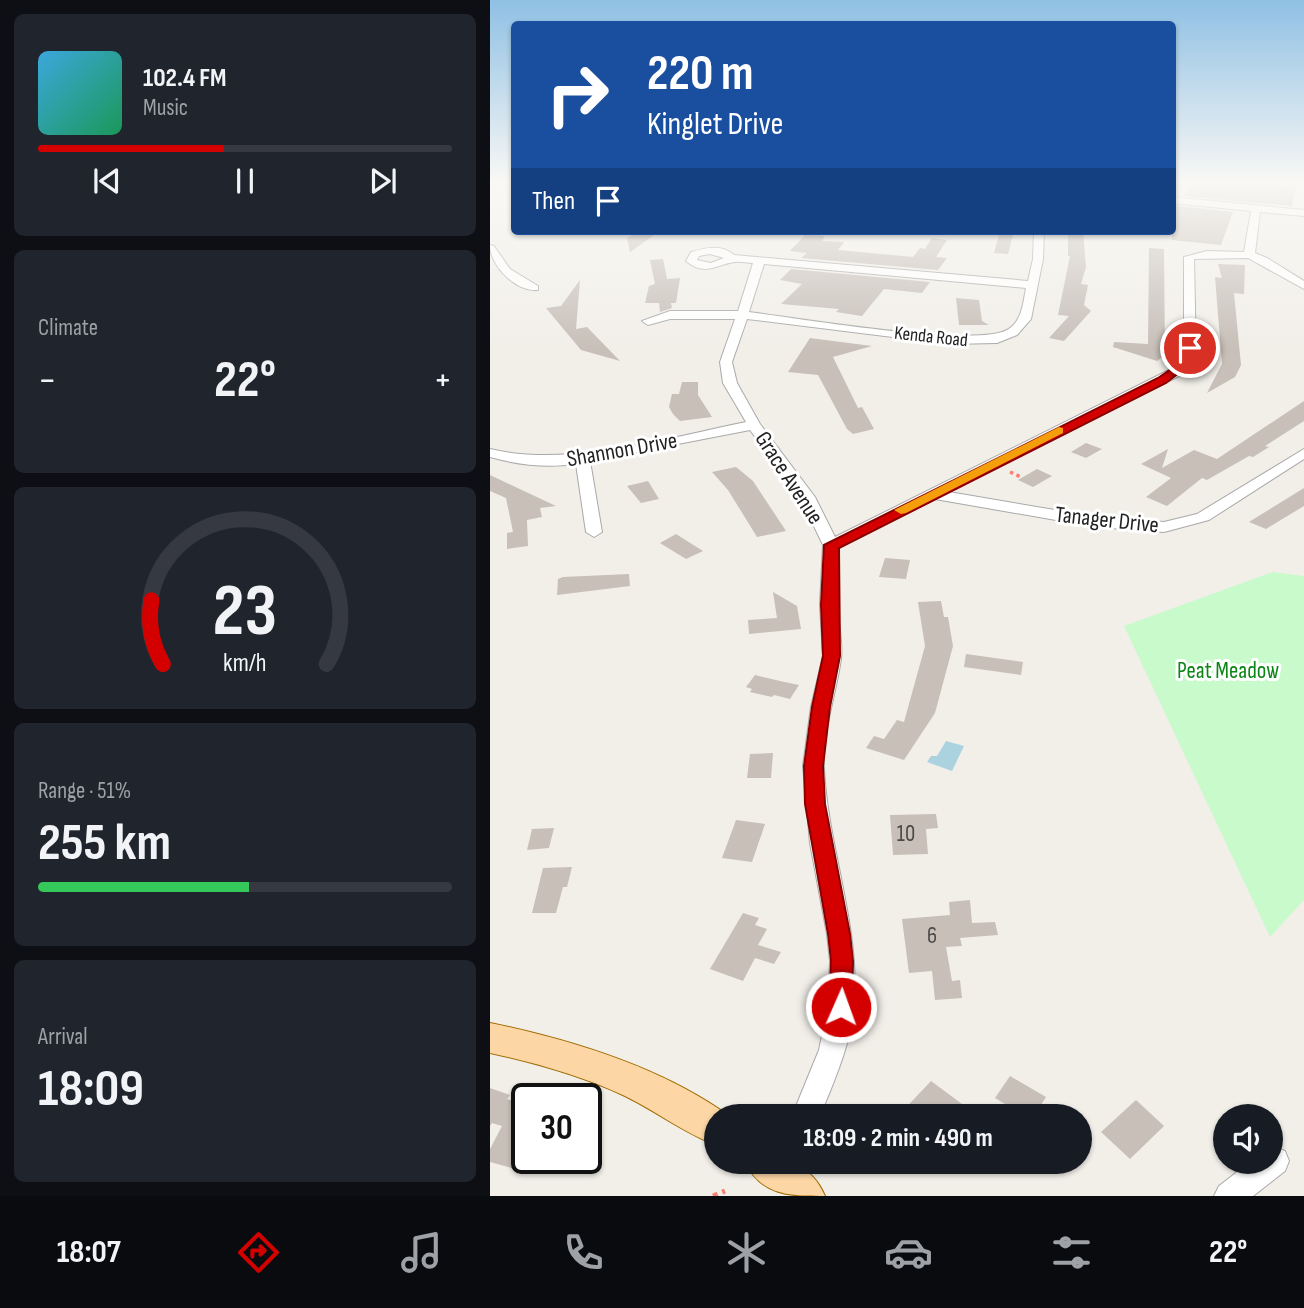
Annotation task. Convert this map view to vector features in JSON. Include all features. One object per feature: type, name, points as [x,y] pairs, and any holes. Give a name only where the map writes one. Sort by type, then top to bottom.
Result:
[{"type":"main road","points":[[490,1038],[555,1053],[601,1069],[663,1097],[704,1121]]},
{"type":"street","name":"Kenda Road","points":[[741,314],[949,340],[985,341],[1007,335],[1021,325],[1027,313],[1038,259],[1039,238]]},
{"type":"street","points":[[1249,256],[1252,238]]},
{"type":"street","points":[[490,248],[506,271],[534,288]]},
{"type":"street","points":[[831,545],[1182,368],[1190,356],[1189,257],[1207,254],[1249,256],[1264,260],[1304,286]]},
{"type":"street","points":[[731,258],[1032,285]]},
{"type":"street","name":"Grace Avenue","points":[[759,260],[726,362],[730,383],[754,425],[807,497],[831,545],[829,605],[832,656],[821,707],[813,766],[819,831],[839,934],[842,961],[841,1007],[832,1049],[811,1104]]},
{"type":"street","points":[[648,321],[670,315],[741,314]]},
{"type":"street","name":"Shannon Drive","points":[[490,453],[519,461],[542,463],[582,458],[754,425]]},
{"type":"street","name":"Tanager Drive","points":[[933,494],[1096,522],[1164,527],[1203,516],[1304,453]]},
{"type":"street","points":[[582,458],[594,532]]},
{"type":"street","points":[[1229,1196],[1258,1174]]},
{"type":"path","points":[[1006,470],[1021,477]]},
{"type":"path","points":[[713,1196],[726,1191]]},
{"type":"green space","name":"Peat Meadow","points":[[1273,572],[1304,576],[1304,900],[1270,937],[1124,626]]},
{"type":"water","points":[[946,741],[964,746],[952,771],[927,762],[931,756],[937,756]]},
{"type":"building","points":[[627,238],[650,238],[630,252]]},
{"type":"building","points":[[802,238],[824,238],[822,241],[844,242],[838,250],[913,257],[920,248],[925,249],[932,238],[947,240],[936,257],[947,258],[938,270],[801,258],[807,253],[790,251]]},
{"type":"building","points":[[998,238],[1012,238],[1008,254],[994,253]]},
{"type":"building","points":[[1068,238],[1084,238],[1086,267],[1081,284],[1088,285],[1084,305],[1091,311],[1064,341],[1049,338],[1069,316],[1058,315],[1068,256]]},
{"type":"building","points":[[1172,238],[1224,238],[1221,245],[1172,240]]},
{"type":"building","points":[[1149,248],[1164,249],[1165,355],[1157,361],[1113,347],[1114,342],[1148,344]]},
{"type":"building","points":[[663,259],[667,279],[680,278],[676,303],[671,303],[672,308],[660,312],[659,303],[645,303],[649,286],[655,284],[650,260]]},
{"type":"building","points":[[1218,264],[1245,265],[1244,294],[1234,293],[1241,365],[1235,377],[1207,393],[1222,364],[1215,277],[1222,278]]},
{"type":"building","points":[[791,269],[930,282],[922,293],[884,289],[862,316],[836,312],[839,309],[781,304],[802,284],[780,280]]},
{"type":"building","points":[[580,280],[576,329],[587,327],[620,361],[581,350],[546,308],[561,306]]},
{"type":"building","points":[[956,298],[979,300],[982,321],[989,325],[959,325]]},
{"type":"building","points":[[810,338],[872,346],[833,357],[858,408],[862,407],[874,429],[853,434],[847,429],[818,375],[788,372]]},
{"type":"building","points":[[682,382],[698,382],[698,395],[712,417],[680,421],[673,414],[669,407],[672,394],[679,394]]},
{"type":"building","points":[[1304,401],[1304,421],[1253,457],[1249,456],[1207,480],[1202,478],[1167,506],[1146,497],[1171,478],[1141,464],[1168,449],[1162,468],[1194,450],[1217,459]]},
{"type":"building","points":[[1086,443],[1102,449],[1086,458],[1071,452]]},
{"type":"building","points":[[736,467],[753,481],[786,531],[757,537],[728,490],[712,472]]},
{"type":"building","points":[[1037,469],[1052,476],[1033,487],[1018,480]]},
{"type":"building","points":[[490,475],[556,506],[540,508],[542,517],[527,520],[528,546],[507,549],[507,533],[513,532],[506,498],[490,491]]},
{"type":"building","points":[[648,481],[659,499],[641,503],[627,486]]},
{"type":"building","points":[[1304,488],[1304,506],[1266,529],[1249,522]]},
{"type":"building","points":[[676,534],[703,551],[686,559],[660,543]]},
{"type":"building","points":[[885,558],[910,560],[906,579],[879,577]]},
{"type":"building","points":[[629,574],[630,586],[557,595],[558,579],[563,577]]},
{"type":"building","points":[[773,592],[797,606],[801,629],[749,634],[748,620],[777,618]]},
{"type":"building","points":[[941,601],[944,617],[948,617],[953,646],[935,713],[904,760],[866,748],[874,736],[884,739],[897,720],[904,722],[925,646],[918,602]]},
{"type":"building","points":[[966,654],[1023,662],[1021,675],[964,667]]},
{"type":"building","points":[[755,675],[799,685],[790,699],[750,692],[752,689],[746,687]]},
{"type":"building","points":[[773,753],[771,778],[747,778],[750,754]]},
{"type":"building","points":[[936,814],[938,828],[926,829],[928,854],[893,855],[890,815]]},
{"type":"building","points":[[736,820],[765,824],[752,862],[722,858]]},
{"type":"building","points":[[554,828],[549,848],[527,850],[532,829]]},
{"type":"building","points":[[572,867],[556,913],[532,913],[543,868]]},
{"type":"building","points":[[970,900],[972,923],[995,922],[998,935],[960,938],[962,946],[946,947],[952,981],[960,980],[962,998],[935,1000],[932,971],[909,973],[902,919],[950,915],[949,902]]},
{"type":"building","points":[[743,913],[759,918],[755,925],[767,929],[758,945],[781,952],[774,964],[755,958],[743,981],[710,969]]},
{"type":"building","points":[[1010,1076],[1046,1097],[1042,1104],[1005,1104],[995,1098]]},
{"type":"building","points":[[931,1081],[962,1104],[909,1104]]},
{"type":"building","points":[[490,1088],[510,1095],[507,1099],[511,1100],[511,1168],[490,1162],[490,1149],[502,1126],[492,1123],[490,1126]]},
{"type":"building","points":[[1136,1100],[1164,1126],[1130,1159],[1101,1132]]},
{"type":"slow traffic","points":[[901,510],[1059,431]]},
{"type":"route","points":[[841,1007],[842,961],[839,934],[821,843],[813,766],[814,746],[832,656],[829,605],[831,545],[1162,380],[1182,368],[1190,356],[1190,348]]}]
